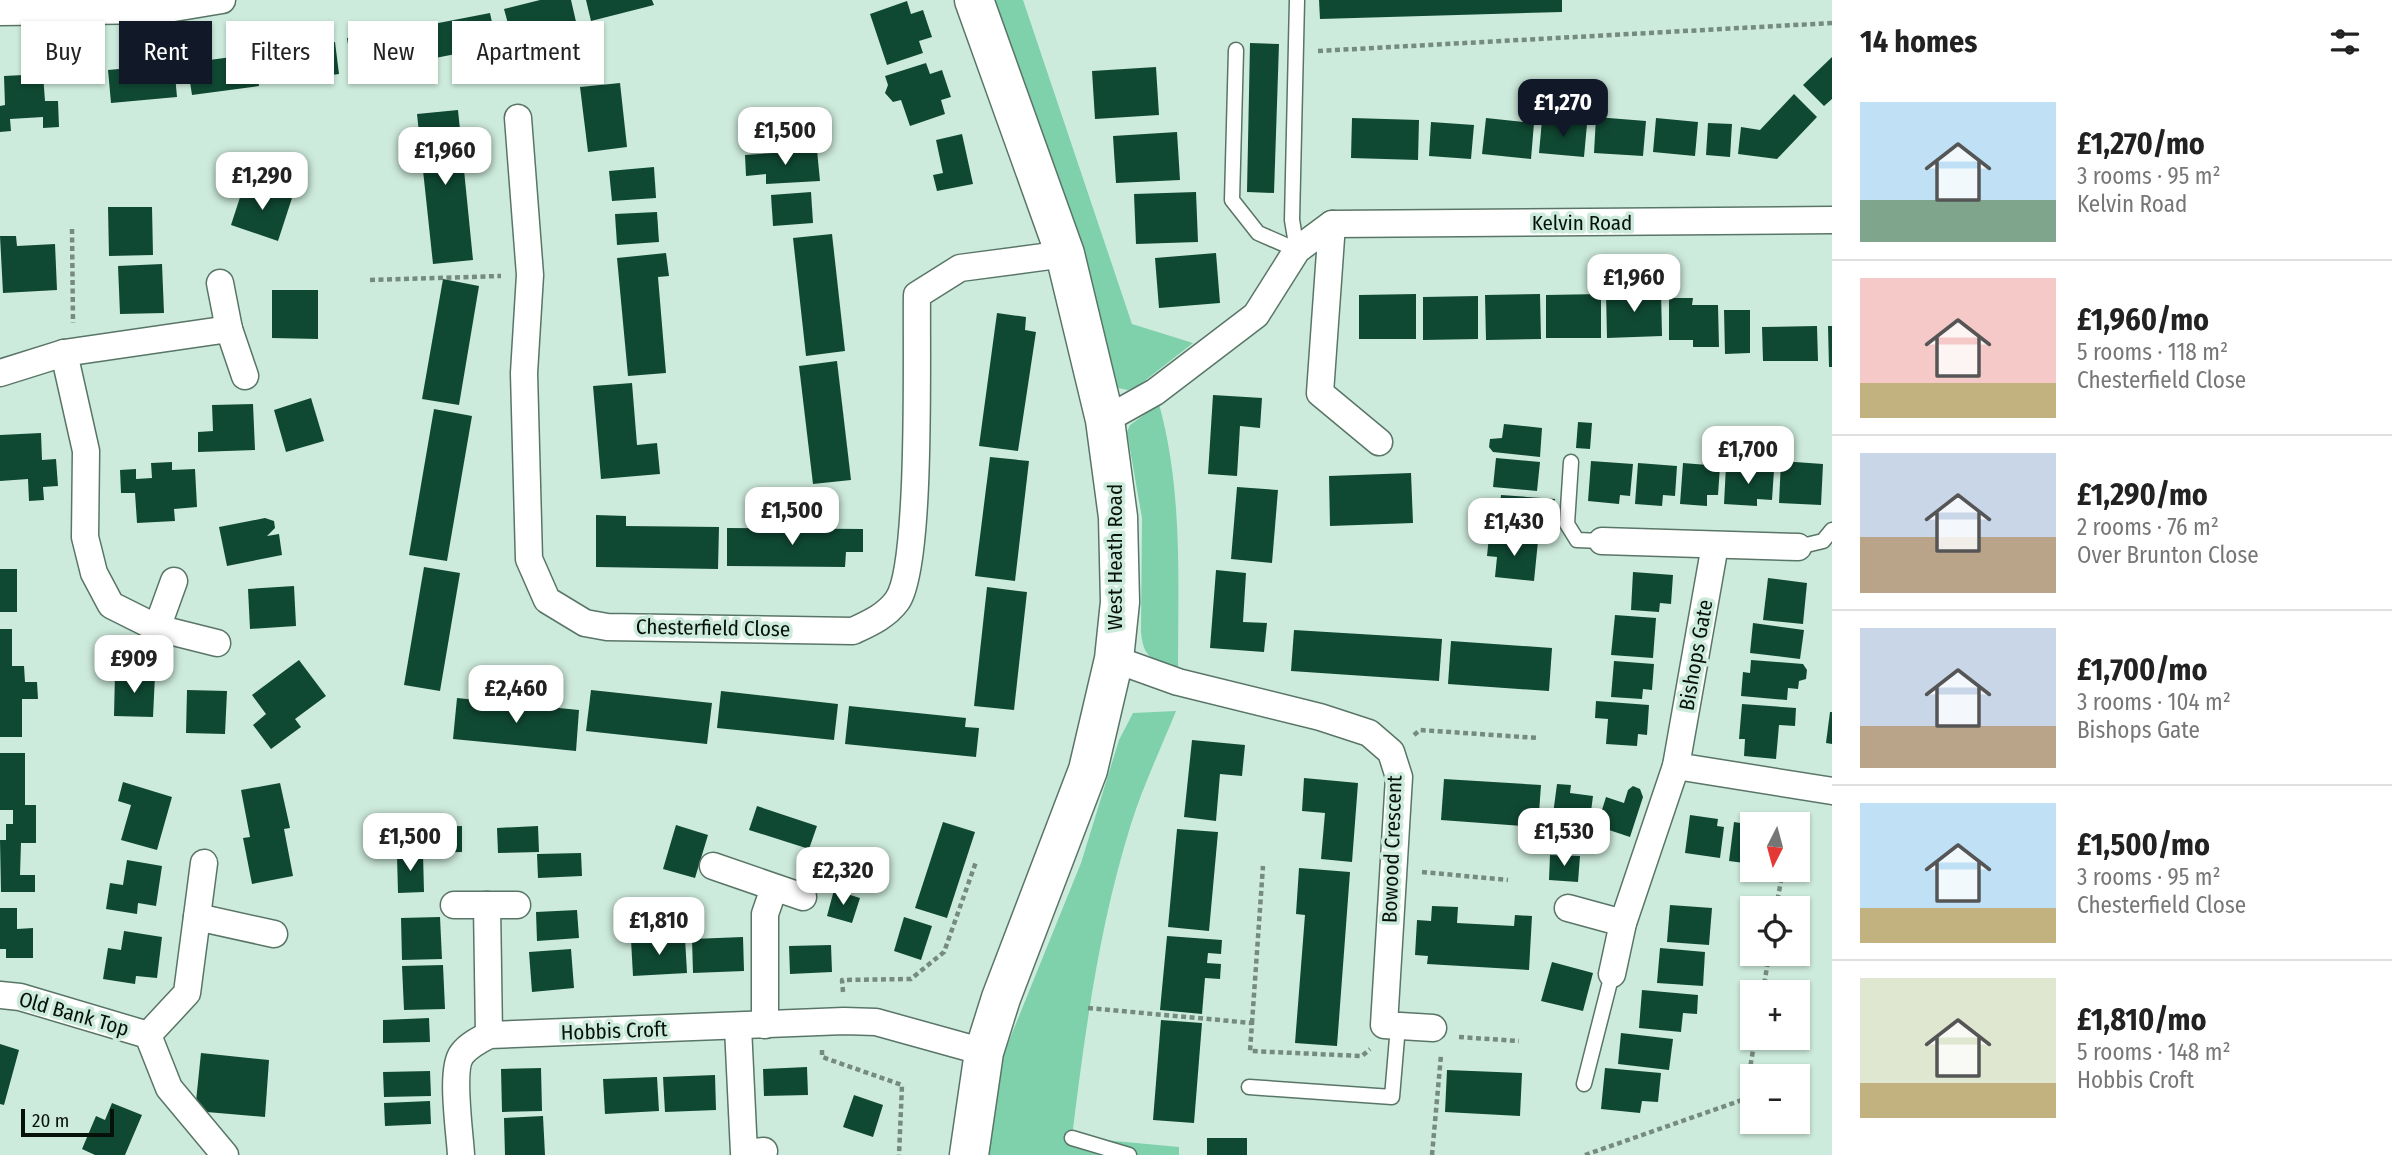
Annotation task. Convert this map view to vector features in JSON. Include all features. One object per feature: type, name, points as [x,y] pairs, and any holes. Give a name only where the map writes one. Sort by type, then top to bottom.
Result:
[{"type":"street","points":[[0,12],[222,0]]},
{"type":"street","name":"West Heath Road","points":[[969,1155],[985,1052],[1001,998],[1088,770],[1114,659],[1120,602],[1118,517],[1105,420],[1065,254],[974,0]]},
{"type":"street","name":"Chesterfield Close","points":[[518,118],[530,275],[524,373],[529,559],[547,600],[585,623],[607,626],[853,631],[882,617],[899,599],[912,550],[917,295],[960,268],[1065,254]]},
{"type":"street","name":"Kelvin Road","points":[[1332,223],[1832,220]]},
{"type":"street","points":[[1105,420],[1155,392],[1256,315],[1297,250],[1332,223]]},
{"type":"street","points":[[1332,223],[1320,393],[1379,442]]},
{"type":"street","points":[[220,283],[229,329],[245,376]]},
{"type":"street","points":[[0,373],[69,352],[229,329]]},
{"type":"street","points":[[69,352],[86,451],[85,537],[93,573],[111,605],[158,628],[217,643]]},
{"type":"street","points":[[1602,541],[1798,547]]},
{"type":"street","name":"Bishops Gate","points":[[1612,974],[1623,923],[1676,765],[1715,545]]},
{"type":"street","points":[[158,628],[174,581]]},
{"type":"street","name":"Bowood Crescent","points":[[1114,659],[1178,682],[1320,717],[1369,733],[1391,752],[1399,778],[1384,1025],[1398,1026]]},
{"type":"street","points":[[1676,765],[1832,791]]},
{"type":"street","name":"Old Bank Top","points":[[148,1035],[187,993],[204,863]]},
{"type":"street","points":[[712,866],[803,897]]},
{"type":"street","points":[[765,1025],[765,914],[774,888]]},
{"type":"street","points":[[454,905],[517,905]]},
{"type":"street","points":[[461,1155],[457,1076],[459,1056],[471,1044],[489,1035],[486,905]]},
{"type":"street","points":[[1568,908],[1623,923]]},
{"type":"street","points":[[197,917],[275,934]]},
{"type":"street","name":"Old Bank Top","points":[[0,995],[20,997],[148,1035]]},
{"type":"street","name":"Hobbis Croft","points":[[489,1035],[738,1027],[820,1021],[876,1022],[985,1052]]},
{"type":"street","points":[[1398,1026],[1437,1032]]},
{"type":"street","points":[[738,1027],[744,1153],[764,1151]]},
{"type":"street","name":"Old Bank Top","points":[[148,1035],[169,1088],[211,1150]]},
{"type":"lane","points":[[1297,0],[1292,220],[1297,250]]},
{"type":"lane","points":[[1236,50],[1232,200],[1258,233],[1297,250]]},
{"type":"lane","points":[[1571,462],[1567,524],[1577,540],[1602,541]]},
{"type":"lane","points":[[1798,547],[1823,541],[1832,530]]},
{"type":"lane","points":[[1584,1084],[1612,974]]},
{"type":"lane","points":[[1249,1087],[1392,1097],[1398,1026]]},
{"type":"lane","points":[[1072,1138],[1129,1155]]},
{"type":"path","points":[[1296,52],[1832,23]]},
{"type":"path","points":[[69,352],[72,229]]},
{"type":"path","points":[[370,279],[530,275]]},
{"type":"path","points":[[1391,752],[1420,730],[1538,738]]},
{"type":"path","points":[[842,980],[911,979],[944,952],[976,862]]},
{"type":"path","points":[[1263,866],[1250,1051],[1362,1056]]},
{"type":"path","points":[[1393,869],[1508,880]]},
{"type":"path","points":[[1088,1008],[1252,1023]]},
{"type":"path","points":[[1432,1155],[1437,1032],[1519,1041]]},
{"type":"path","points":[[1586,1155],[1745,1100],[1753,1050]]},
{"type":"path","points":[[822,1057],[902,1085],[899,1155]]},
{"type":"green space","points":[[985,0],[1023,0],[1132,324],[1193,343],[1138,386],[1128,390],[1118,388],[1112,380]]},
{"type":"green space","points":[[1159,404],[1167,437],[1176,503],[1178,669],[1163,664],[1148,654],[1141,632],[1142,518],[1127,432],[1130,425]]},
{"type":"green space","points":[[1176,711],[1136,810],[1110,901],[1088,1019],[1072,1137],[1179,1147],[1179,1155],[988,1155],[1002,1058],[1081,863],[1119,740],[1133,713]]},
{"type":"building","points":[[540,0],[571,0],[576,21],[507,21],[504,9]]},
{"type":"building","points":[[586,0],[652,0],[654,5],[591,21]]},
{"type":"building","points":[[1319,0],[1562,0],[1562,12],[1320,19]]},
{"type":"building","points":[[907,1],[911,14],[923,10],[932,37],[919,41],[923,53],[887,65],[870,14]]},
{"type":"building","points":[[490,13],[492,21],[452,21],[452,55],[438,57],[438,23]]},
{"type":"building","points":[[334,42],[339,74],[334,75]]},
{"type":"building","points":[[1250,43],[1279,44],[1274,193],[1247,192]]},
{"type":"building","points":[[1832,57],[1832,99],[1824,106],[1803,85]]},
{"type":"building","points":[[226,58],[226,84],[259,86],[192,95],[190,84],[212,84],[212,60]]},
{"type":"building","points":[[926,63],[930,74],[942,70],[951,97],[941,100],[945,114],[910,126],[901,100],[893,102],[885,93],[888,85],[885,76]]},
{"type":"building","points":[[1156,67],[1159,115],[1095,119],[1092,71]]},
{"type":"building","points":[[119,69],[119,84],[176,84],[177,97],[111,103],[108,70]]},
{"type":"building","points":[[21,75],[21,84],[44,84],[45,101],[58,101],[59,127],[43,128],[43,117],[10,119],[11,131],[0,132],[0,106],[5,105],[4,76]]},
{"type":"building","points":[[620,83],[627,147],[588,152],[580,87]]},
{"type":"building","points":[[1794,94],[1817,117],[1777,159],[1738,154],[1741,127],[1760,130]]},
{"type":"building","points":[[458,110],[473,260],[433,264],[417,114]]},
{"type":"building","points":[[1596,117],[1646,121],[1643,156],[1594,153]]},
{"type":"building","points":[[1352,118],[1419,120],[1418,160],[1351,158]]},
{"type":"building","points":[[1486,118],[1534,123],[1531,159],[1482,154]]},
{"type":"building","points":[[1656,118],[1698,122],[1695,156],[1653,152]]},
{"type":"building","points":[[1542,120],[1587,124],[1584,157],[1539,153]]},
{"type":"building","points":[[1431,122],[1474,125],[1471,159],[1429,156]]},
{"type":"building","points":[[1708,123],[1732,124],[1730,157],[1706,155]]},
{"type":"building","points":[[1177,132],[1180,180],[1116,183],[1113,136]]},
{"type":"building","points":[[962,134],[973,184],[937,191],[933,175],[943,173],[936,140]]},
{"type":"building","points":[[817,150],[820,181],[766,184],[766,174],[746,176],[745,155]]},
{"type":"building","points":[[654,167],[656,198],[612,201],[609,171]]},
{"type":"building","points":[[245,182],[292,198],[278,241],[231,225]]},
{"type":"building","points":[[811,192],[813,223],[773,226],[771,195]]},
{"type":"building","points":[[1196,192],[1198,242],[1136,244],[1134,194]]},
{"type":"building","points":[[108,207],[152,207],[153,255],[109,256]]},
{"type":"building","points":[[657,212],[659,242],[617,245],[615,214]]},
{"type":"building","points":[[832,234],[845,351],[806,356],[793,238]]},
{"type":"building","points":[[0,236],[16,236],[17,246],[55,244],[57,290],[3,293]]},
{"type":"building","points":[[666,253],[669,276],[658,277],[666,373],[628,376],[617,258]]},
{"type":"building","points":[[1216,253],[1220,303],[1159,308],[1155,258]]},
{"type":"building","points":[[162,264],[164,313],[120,314],[118,266]]},
{"type":"building","points":[[443,279],[479,286],[459,405],[422,399]]},
{"type":"building","points":[[272,290],[318,290],[318,339],[272,338]]},
{"type":"building","points":[[1661,291],[1662,336],[1607,338],[1606,293]]},
{"type":"building","points":[[1416,294],[1416,339],[1359,339],[1359,295]]},
{"type":"building","points":[[1540,294],[1541,339],[1486,340],[1485,295]]},
{"type":"building","points":[[1601,294],[1601,338],[1546,338],[1546,295]]},
{"type":"building","points":[[1478,296],[1478,339],[1423,340],[1423,297]]},
{"type":"building","points":[[1669,298],[1693,298],[1692,305],[1718,305],[1719,347],[1693,347],[1693,340],[1669,340]]},
{"type":"building","points":[[1724,310],[1750,310],[1750,353],[1725,354]]},
{"type":"building","points":[[997,313],[1026,317],[1025,330],[1036,332],[1018,451],[979,446]]},
{"type":"building","points":[[1817,326],[1818,361],[1763,361],[1762,327]]},
{"type":"building","points":[[1828,326],[1832,326],[1832,367],[1829,367]]},
{"type":"building","points":[[837,361],[851,480],[813,484],[799,366]]},
{"type":"building","points":[[632,383],[637,445],[657,443],[660,474],[601,479],[593,386]]},
{"type":"building","points":[[1213,395],[1262,398],[1260,428],[1240,426],[1237,476],[1208,474]]},
{"type":"building","points":[[311,398],[324,441],[286,452],[274,410]]},
{"type":"building","points":[[253,404],[255,450],[198,452],[198,432],[213,431],[212,405]]},
{"type":"building","points":[[434,409],[472,416],[447,561],[409,555]]},
{"type":"building","points":[[1578,422],[1592,423],[1590,449],[1576,448]]},
{"type":"building","points":[[1504,424],[1542,428],[1540,457],[1493,452],[1489,447],[1490,439],[1502,438]]},
{"type":"building","points":[[41,433],[42,460],[56,459],[58,486],[43,487],[44,500],[29,501],[28,479],[0,481],[0,435]]},
{"type":"building","points":[[990,457],[1029,461],[1015,581],[975,576]]},
{"type":"building","points":[[1496,458],[1540,462],[1537,491],[1493,487]]},
{"type":"building","points":[[1591,461],[1633,464],[1630,496],[1620,495],[1619,504],[1588,501]]},
{"type":"building","points":[[1781,461],[1823,464],[1821,505],[1779,503]]},
{"type":"building","points":[[172,462],[172,470],[195,469],[197,507],[174,509],[175,521],[137,523],[135,493],[121,493],[120,470],[136,469],[136,479],[152,478],[151,463]]},
{"type":"building","points":[[1638,463],[1677,466],[1675,496],[1663,495],[1662,506],[1635,504]]},
{"type":"building","points":[[1683,463],[1720,466],[1718,495],[1707,495],[1707,506],[1680,504]]},
{"type":"building","points":[[1726,466],[1774,470],[1772,500],[1757,499],[1757,506],[1724,504]]},
{"type":"building","points":[[1411,473],[1413,523],[1330,526],[1329,476]]},
{"type":"building","points":[[1237,487],[1278,490],[1272,563],[1231,559]]},
{"type":"building","points":[[1501,495],[1555,499],[1553,525],[1543,524],[1543,535],[1510,533],[1511,520],[1499,519]]},
{"type":"building","points":[[596,515],[626,516],[626,526],[719,527],[718,569],[596,567]]},
{"type":"building","points":[[265,518],[274,521],[275,528],[267,536],[279,534],[282,555],[227,566],[219,527]]},
{"type":"building","points":[[727,528],[863,529],[863,552],[846,552],[845,567],[727,566]]},
{"type":"building","points":[[1489,536],[1538,541],[1534,581],[1495,577],[1497,557],[1487,556]]},
{"type":"building","points":[[424,567],[460,573],[440,691],[404,685]]},
{"type":"building","points":[[0,569],[17,569],[17,612],[0,612]]},
{"type":"building","points":[[1216,570],[1246,573],[1243,622],[1267,623],[1264,652],[1210,648]]},
{"type":"building","points":[[1633,572],[1673,575],[1671,604],[1660,603],[1659,612],[1631,610]]},
{"type":"building","points":[[1768,578],[1807,583],[1803,624],[1763,620]]},
{"type":"building","points":[[294,586],[296,626],[250,629],[248,589]]},
{"type":"building","points":[[987,587],[1027,592],[1014,710],[974,706]]},
{"type":"building","points":[[1615,615],[1656,618],[1653,658],[1611,655]]},
{"type":"building","points":[[1753,623],[1804,630],[1800,659],[1750,653]]},
{"type":"building","points":[[0,629],[12,629],[12,666],[24,666],[25,682],[37,682],[38,699],[22,699],[22,737],[0,737]]},
{"type":"building","points":[[1294,630],[1442,639],[1439,681],[1291,671]]},
{"type":"building","points":[[1451,641],[1552,648],[1549,691],[1448,684]]},
{"type":"building","points":[[299,660],[326,696],[295,719],[301,727],[271,749],[253,725],[266,714],[252,695]]},
{"type":"building","points":[[1751,660],[1803,664],[1807,670],[1806,679],[1799,681],[1798,689],[1788,688],[1787,700],[1741,696],[1743,672],[1750,673]]},
{"type":"building","points":[[1614,661],[1654,664],[1652,690],[1643,689],[1642,699],[1611,697]]},
{"type":"building","points":[[115,673],[155,675],[153,717],[114,716]]},
{"type":"building","points":[[187,690],[227,691],[225,734],[186,733]]},
{"type":"building","points":[[591,690],[712,703],[707,744],[586,731]]},
{"type":"building","points":[[721,691],[838,704],[834,740],[717,728]]},
{"type":"building","points":[[457,698],[579,710],[576,751],[453,739]]},
{"type":"building","points":[[1596,701],[1649,705],[1647,735],[1638,734],[1637,746],[1606,744],[1608,719],[1595,718]]},
{"type":"building","points":[[1742,704],[1796,708],[1795,726],[1779,725],[1776,759],[1744,756],[1745,739],[1739,739]]},
{"type":"building","points":[[849,706],[966,718],[965,727],[979,728],[976,757],[845,744]]},
{"type":"building","points":[[1832,712],[1832,744],[1826,743]]},
{"type":"building","points":[[1192,740],[1245,745],[1242,776],[1220,774],[1216,821],[1184,817]]},
{"type":"building","points":[[0,753],[25,753],[25,805],[36,805],[36,843],[21,843],[20,875],[35,875],[35,892],[1,892],[0,840],[6,840],[6,824],[13,824],[13,810],[0,810]]},
{"type":"building","points":[[1304,778],[1358,783],[1352,862],[1321,859],[1325,813],[1302,811]]},
{"type":"building","points":[[1444,779],[1541,785],[1538,827],[1441,820]]},
{"type":"building","points":[[123,782],[172,797],[157,850],[121,840],[131,805],[118,801]]},
{"type":"building","points":[[280,783],[290,828],[284,829],[293,876],[252,884],[243,838],[250,837],[241,790]]},
{"type":"building","points":[[1557,784],[1571,785],[1570,793],[1593,796],[1589,827],[1552,822]]},
{"type":"building","points":[[1633,786],[1640,789],[1643,797],[1630,837],[1597,826],[1606,797],[1624,803],[1628,790]]},
{"type":"building","points":[[757,806],[817,826],[809,849],[749,830]]},
{"type":"building","points":[[1690,815],[1718,819],[1717,826],[1724,827],[1720,858],[1685,853]]},
{"type":"building","points":[[943,822],[975,832],[947,918],[915,908]]},
{"type":"building","points":[[1734,822],[1740,823],[1740,862],[1729,861]]},
{"type":"building","points":[[676,825],[708,835],[695,878],[663,869]]},
{"type":"building","points":[[462,826],[462,852],[423,853],[422,827]]},
{"type":"building","points":[[538,826],[539,852],[498,853],[497,828]]},
{"type":"building","points":[[1177,829],[1218,832],[1209,931],[1168,927]]},
{"type":"building","points":[[581,853],[582,876],[538,878],[537,854]]},
{"type":"building","points":[[423,854],[424,892],[398,893],[397,855]]},
{"type":"building","points":[[1550,855],[1580,856],[1578,882],[1549,880]]},
{"type":"building","points":[[127,860],[162,866],[156,906],[138,903],[137,914],[106,909],[110,883],[123,885]]},
{"type":"building","points":[[1299,868],[1350,872],[1337,1046],[1295,1043],[1305,915],[1296,914]]},
{"type":"building","points":[[834,890],[860,898],[852,923],[827,916]]},
{"type":"building","points":[[1670,905],[1712,908],[1709,945],[1667,942]]},
{"type":"building","points":[[1432,906],[1458,907],[1457,923],[1514,926],[1515,915],[1532,916],[1529,970],[1427,964],[1428,956],[1415,955],[1417,920],[1431,921]]},
{"type":"building","points":[[0,908],[17,908],[17,929],[33,928],[33,958],[6,958],[6,949],[0,949]]},
{"type":"building","points":[[577,910],[579,938],[537,941],[536,912]]},
{"type":"building","points":[[440,917],[442,959],[402,960],[401,918]]},
{"type":"building","points":[[904,917],[932,926],[921,960],[894,951]]},
{"type":"building","points":[[124,931],[162,937],[157,978],[136,976],[135,984],[103,979],[108,948],[121,950]]},
{"type":"building","points":[[1167,936],[1222,940],[1221,954],[1208,953],[1207,963],[1221,964],[1220,979],[1205,978],[1202,1014],[1160,1010]]},
{"type":"building","points":[[743,937],[744,971],[693,973],[692,939]]},
{"type":"building","points":[[685,938],[687,973],[633,976],[631,940]]},
{"type":"building","points":[[831,945],[832,972],[790,974],[789,946]]},
{"type":"building","points":[[1660,948],[1705,952],[1703,986],[1657,983]]},
{"type":"building","points":[[571,949],[574,988],[532,992],[529,952]]},
{"type":"building","points":[[1552,962],[1593,973],[1583,1011],[1541,1001]]},
{"type":"building","points":[[443,965],[445,1009],[404,1010],[402,966]]},
{"type":"building","points":[[1642,990],[1698,995],[1697,1014],[1683,1013],[1681,1032],[1639,1028]]},
{"type":"building","points":[[429,1018],[430,1042],[383,1043],[383,1020]]},
{"type":"building","points":[[1161,1020],[1202,1023],[1194,1123],[1153,1120]]},
{"type":"building","points":[[1621,1033],[1673,1039],[1669,1070],[1618,1064]]},
{"type":"building","points":[[0,1044],[19,1050],[4,1105],[0,1104]]},
{"type":"building","points":[[201,1053],[269,1060],[265,1117],[195,1111]]},
{"type":"building","points":[[807,1067],[808,1095],[764,1096],[763,1069]]},
{"type":"building","points":[[541,1068],[542,1111],[502,1112],[501,1069]]},
{"type":"building","points":[[1605,1068],[1661,1073],[1658,1102],[1642,1101],[1640,1113],[1601,1109]]},
{"type":"building","points":[[1447,1070],[1522,1073],[1520,1116],[1445,1112]]},
{"type":"building","points":[[430,1071],[431,1096],[384,1097],[383,1072]]},
{"type":"building","points":[[715,1075],[716,1110],[665,1112],[663,1077]]},
{"type":"building","points":[[657,1077],[659,1111],[605,1114],[603,1079]]},
{"type":"building","points":[[854,1095],[883,1105],[873,1137],[843,1127]]},
{"type":"building","points":[[430,1101],[431,1124],[385,1126],[384,1103]]},
{"type":"building","points":[[112,1103],[142,1115],[125,1155],[95,1155],[82,1149],[96,1116],[105,1120]]},
{"type":"building","points":[[543,1116],[545,1155],[505,1155],[504,1118]]},
{"type":"building","points":[[1207,1138],[1247,1138],[1247,1155],[1207,1155]]}]
